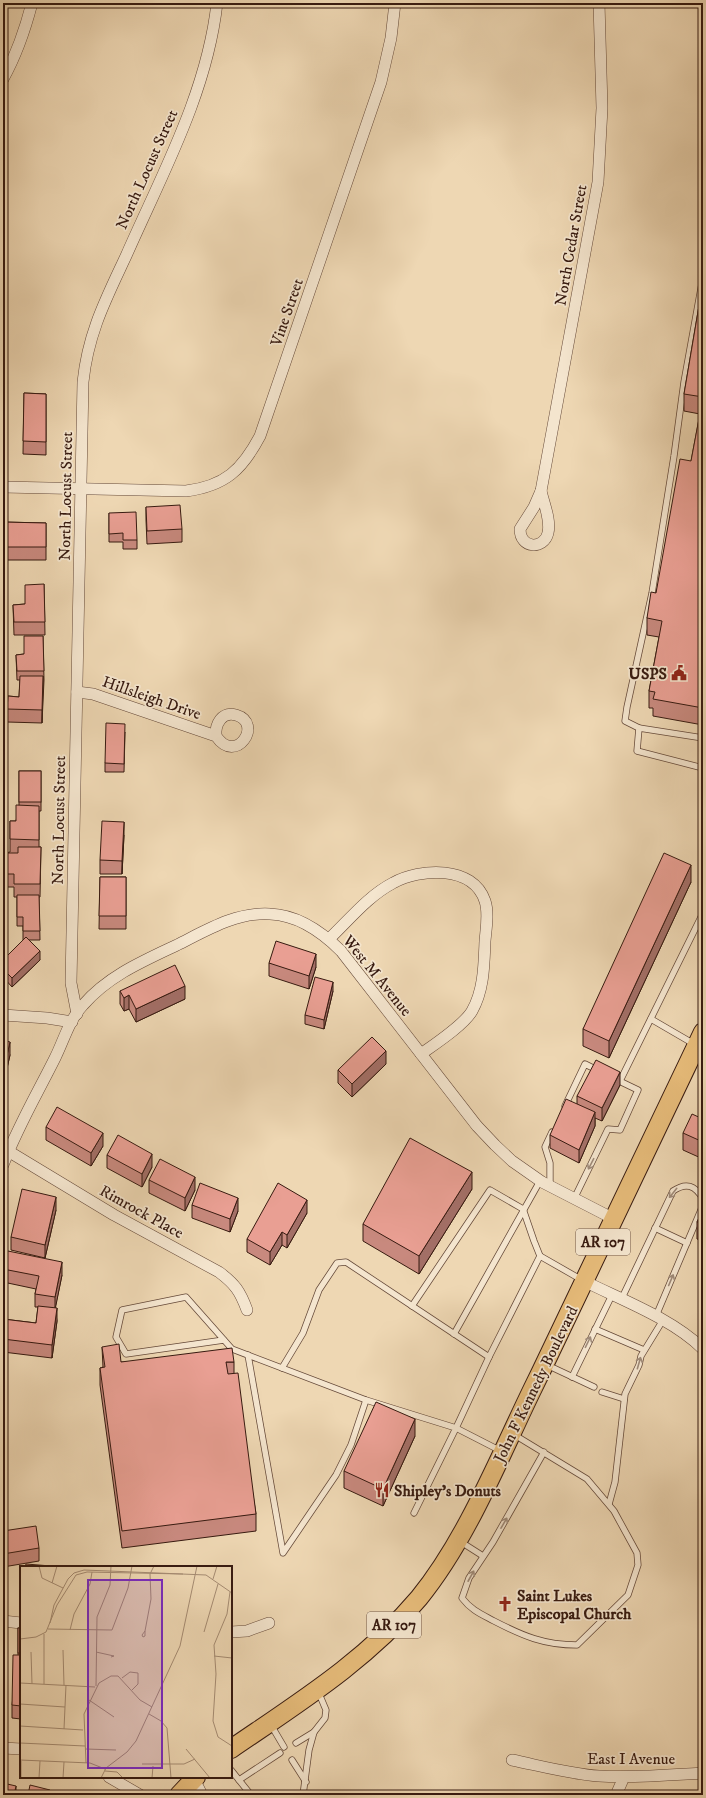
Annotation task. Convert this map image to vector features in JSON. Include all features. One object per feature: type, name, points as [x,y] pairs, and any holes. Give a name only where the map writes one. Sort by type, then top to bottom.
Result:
[{"type":"main road","name":"John F Kennedy Boulevard","points":[[232,1748],[318,1690],[364,1654],[419,1598],[459,1540],[701,1042]]},
{"type":"main road","points":[[179,1795],[195,1778]]},
{"type":"street","points":[[3,79],[23,38],[32,3]]},
{"type":"street","name":"North Locust Street","points":[[74,1018],[71,983],[83,382],[88,346],[97,319],[180,135],[200,84],[210,47],[217,3]]},
{"type":"street","name":"Vine Street","points":[[3,488],[196,490],[218,483],[249,457],[260,436],[371,115],[387,59],[395,3]]},
{"type":"street","name":"North Cedar Street","points":[[541,490],[598,182],[602,108],[599,3]]},
{"type":"street","name":"Hillsleigh Drive","points":[[77,692],[93,694],[216,736]]},
{"type":"street","points":[[329,939],[366,903],[392,883],[404,878],[442,872],[459,876],[479,891],[486,903],[487,921],[482,980],[479,996],[471,1013],[464,1021],[421,1054]]},
{"type":"street","name":"West M Avenue","points":[[74,1018],[90,998],[106,984],[128,969],[232,919],[247,915],[271,914],[292,918],[314,928],[329,939],[341,951],[494,1145],[512,1161],[540,1181],[614,1219]]},
{"type":"street","points":[[3,1015],[74,1018],[8,1151],[3,1165]]},
{"type":"street","name":"Rimrock Place","points":[[8,1151],[114,1215],[219,1272],[232,1282],[241,1294],[247,1310]]},
{"type":"street","points":[[584,1281],[659,1318],[680,1330],[703,1349]]},
{"type":"street","points":[[3,1621],[20,1623]]},
{"type":"street","points":[[232,1632],[247,1631],[269,1623]]},
{"type":"street","points":[[3,1748],[20,1749]]},
{"type":"street","name":"East I Avenue","points":[[512,1760],[575,1773],[624,1777],[703,1773]]},
{"type":"street","points":[[616,1795],[624,1777]]},
{"type":"street","points":[[111,1778],[140,1795]]},
{"type":"street","points":[[195,1778],[202,1795]]},
{"type":"lane","points":[[703,277],[684,382],[674,456],[652,593],[625,722],[639,728],[703,738]]},
{"type":"lane","points":[[639,728],[637,751],[703,768]]},
{"type":"lane","points":[[620,1081],[703,913]]},
{"type":"lane","points":[[651,1019],[701,1042]]},
{"type":"lane","points":[[562,1112],[585,1064],[638,1090],[620,1130],[608,1129],[574,1199]]},
{"type":"lane","points":[[550,1187],[550,1163],[545,1147],[555,1126]]},
{"type":"lane","points":[[454,1334],[540,1181]]},
{"type":"lane","points":[[572,1377],[595,1329],[617,1297],[655,1228],[673,1191],[679,1187],[692,1187],[698,1190],[703,1199]]},
{"type":"lane","points":[[412,1306],[490,1190],[523,1209],[540,1256],[584,1281]]},
{"type":"lane","points":[[609,1504],[615,1482],[625,1394],[639,1366],[644,1350],[659,1318],[703,1205]]},
{"type":"lane","points":[[655,1228],[687,1244]]},
{"type":"lane","points":[[414,1513],[489,1357],[540,1256]]},
{"type":"lane","points":[[282,1368],[303,1333],[319,1290],[337,1263],[346,1262],[489,1357]]},
{"type":"lane","points":[[224,1340],[126,1354],[116,1337],[122,1310],[186,1297],[232,1349],[366,1400],[456,1428],[503,1452]]},
{"type":"lane","points":[[595,1329],[644,1350]]},
{"type":"lane","points":[[248,1355],[283,1554],[336,1475],[351,1444],[366,1400]]},
{"type":"lane","points":[[545,1364],[594,1388]]},
{"type":"lane","points":[[602,1392],[624,1399]]},
{"type":"lane","points":[[512,1433],[544,1452],[587,1479],[609,1504],[637,1553],[638,1565],[628,1596],[601,1619],[577,1645],[559,1645],[526,1637],[469,1608],[462,1598],[469,1578],[544,1452]]},
{"type":"lane","points":[[459,1540],[483,1556]]},
{"type":"lane","points":[[296,1743],[314,1732],[325,1718],[326,1710],[318,1690]]},
{"type":"lane","points":[[270,1723],[284,1747]]},
{"type":"lane","points":[[303,1795],[306,1782],[309,1750],[314,1732]]},
{"type":"lane","points":[[239,1780],[280,1753]]},
{"type":"lane","points":[[292,1760],[306,1782]]},
{"type":"lane","points":[[232,1771],[251,1795]]},
{"type":"building","points":[[703,282],[703,397],[684,394]]},
{"type":"building","points":[[24,393],[46,394],[46,442],[23,441]]},
{"type":"building","points":[[703,397],[703,708],[653,699],[655,692],[649,691],[662,621],[647,618],[651,592],[656,593],[680,459],[691,461]]},
{"type":"building","points":[[180,505],[182,529],[147,531],[146,507]]},
{"type":"building","points":[[136,512],[137,540],[123,540],[123,533],[109,534],[109,513]]},
{"type":"building","points":[[3,522],[46,523],[46,547],[5,547],[6,539],[3,539]]},
{"type":"building","points":[[44,584],[45,622],[14,622],[13,605],[25,604],[25,585]]},
{"type":"building","points":[[24,636],[43,636],[44,671],[17,671],[16,655],[24,654]]},
{"type":"building","points":[[20,676],[43,676],[42,710],[7,709],[8,696],[19,697]]},
{"type":"building","points":[[106,723],[125,724],[124,764],[105,763]]},
{"type":"building","points":[[19,771],[41,771],[41,802],[19,802]]},
{"type":"building","points":[[16,805],[39,806],[39,840],[10,839],[10,821],[16,821]]},
{"type":"building","points":[[102,821],[124,822],[122,861],[100,860]]},
{"type":"building","points":[[18,847],[41,847],[40,884],[14,884],[14,874],[5,874],[5,853],[18,853]]},
{"type":"building","points":[[664,853],[691,865],[609,1041],[583,1029]]},
{"type":"building","points":[[100,877],[126,877],[126,916],[99,916]]},
{"type":"building","points":[[17,895],[39,895],[40,931],[23,931],[23,917],[17,917]]},
{"type":"building","points":[[26,937],[40,951],[12,978],[3,969],[3,960]]},
{"type":"building","points":[[276,941],[316,954],[309,976],[269,963]]},
{"type":"building","points":[[175,965],[185,986],[136,1009],[129,995],[124,998],[120,991]]},
{"type":"building","points":[[315,977],[333,982],[324,1020],[305,1015]]},
{"type":"building","points":[[372,1037],[386,1051],[352,1084],[338,1070]]},
{"type":"building","points":[[3,1040],[10,1042],[5,1064],[3,1064]]},
{"type":"building","points":[[596,1060],[620,1072],[602,1108],[577,1096]]},
{"type":"building","points":[[566,1099],[595,1112],[579,1150],[550,1135]]},
{"type":"building","points":[[57,1107],[103,1133],[91,1153],[46,1127]]},
{"type":"building","points":[[692,1114],[703,1119],[703,1142],[683,1133]]},
{"type":"building","points":[[118,1135],[152,1154],[142,1174],[107,1155]]},
{"type":"building","points":[[410,1138],[472,1172],[419,1256],[363,1224]]},
{"type":"building","points":[[160,1159],[195,1177],[185,1198],[149,1180]]},
{"type":"building","points":[[200,1183],[238,1198],[230,1219],[192,1205]]},
{"type":"building","points":[[278,1183],[307,1200],[287,1235],[282,1232],[270,1252],[247,1239]]},
{"type":"building","points":[[22,1189],[56,1197],[45,1245],[11,1237]]},
{"type":"building","points":[[703,1210],[703,1224],[697,1222]]},
{"type":"building","points":[[3,1250],[62,1262],[55,1297],[35,1294],[39,1276],[3,1269]]},
{"type":"building","points":[[38,1306],[57,1308],[52,1345],[3,1339],[3,1319],[36,1323]]},
{"type":"building","points":[[119,1344],[121,1362],[232,1348],[234,1362],[226,1362],[228,1374],[238,1373],[256,1514],[122,1531],[100,1368],[105,1367],[102,1347]]},
{"type":"building","points":[[376,1402],[415,1419],[383,1489],[344,1471]]},
{"type":"building","points":[[36,1526],[39,1548],[3,1554],[3,1531]]},
{"type":"building","points":[[26,1564],[51,1566],[25,1566]]},
{"type":"building","points":[[18,1628],[20,1628],[20,1653],[18,1653]]},
{"type":"building","points":[[13,1655],[20,1655],[20,1706],[12,1705]]},
{"type":"building","points":[[3,1783],[16,1786],[14,1795],[3,1795]]},
{"type":"building","points":[[30,1785],[50,1790],[49,1795],[28,1795]]},
{"type":"place","name":"USPS","points":[[679,673]]},
{"type":"place","name":"Shipley's Donuts","points":[[382,1490]]},
{"type":"place","name":"Saint Lukes Episcopal Church","points":[[505,1604]]}]
